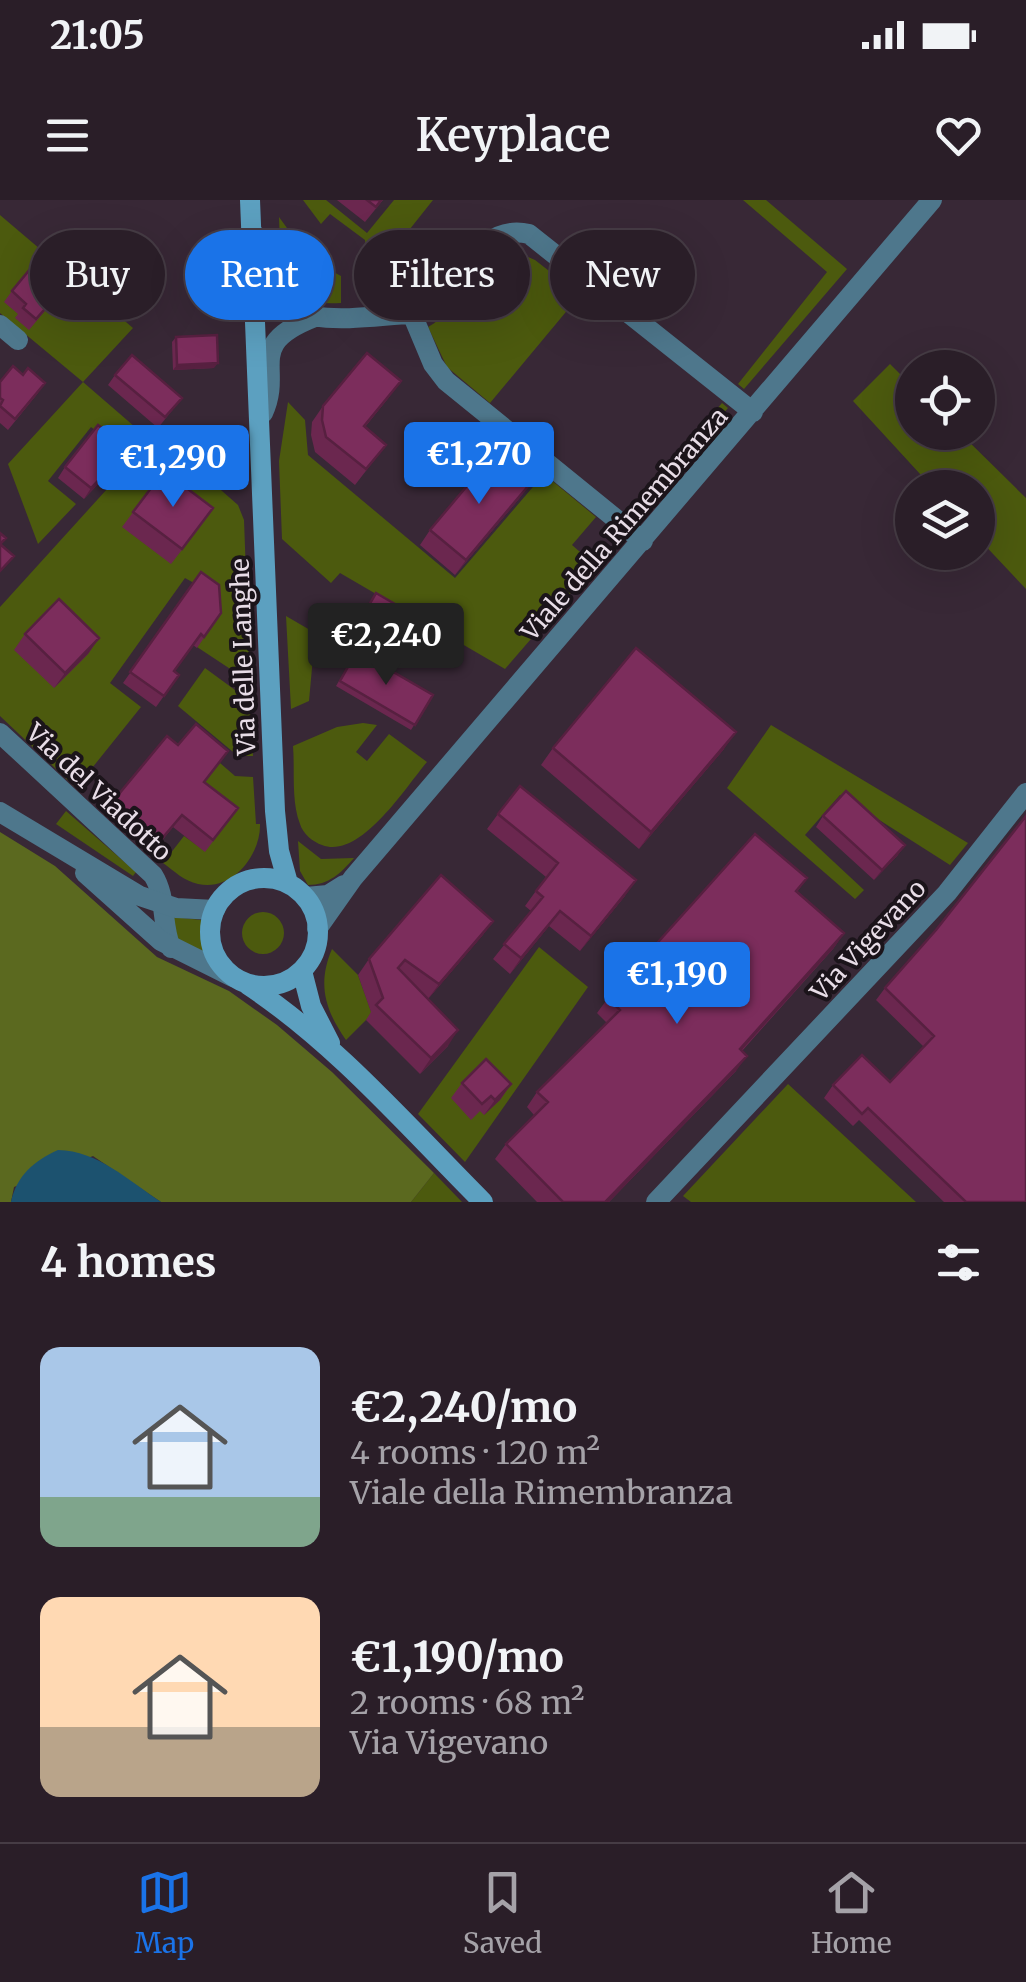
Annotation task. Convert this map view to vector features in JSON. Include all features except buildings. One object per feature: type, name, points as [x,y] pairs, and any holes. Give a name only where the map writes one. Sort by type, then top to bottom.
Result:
[{"type":"main road","name":"Via delle Langhe","points":[[250,200],[251,230]]},
{"type":"main road","name":"Via delle Langhe","points":[[255,320],[275,812],[279,852],[288,884]]},
{"type":"main road","name":"Via delle Langhe","points":[[256,880],[267,860],[275,812]]},
{"type":"main road","points":[[240,980],[276,985],[302,971],[316,948],[313,909],[288,884],[267,878],[246,882],[227,893],[215,910],[210,928],[212,947],[220,964],[240,980],[277,1004],[339,1057],[483,1202]]},
{"type":"main road","points":[[302,971],[311,1006],[339,1057]]},
{"type":"street","name":"Viale della Rimembranza","points":[[317,929],[353,878],[932,200]]},
{"type":"street","points":[[530,236],[753,412]]},
{"type":"street","points":[[259,419],[268,400],[267,366],[274,346],[288,329],[308,320]]},
{"type":"street","points":[[415,320],[433,364],[446,382],[642,541]]},
{"type":"street","points":[[0,325],[18,340]]},
{"type":"street","name":"Via del Viadotto","points":[[0,733],[146,866],[158,884],[171,948]]},
{"type":"street","name":"Via Vigevano","points":[[656,1202],[947,893],[1026,792]]},
{"type":"street","points":[[0,812],[140,896],[162,905],[215,910]]},
{"type":"street","points":[[46,838],[171,948],[240,980]]},
{"type":"street","points":[[306,898],[328,895],[353,878]]},
{"type":"green space","points":[[303,200],[326,200],[363,230],[354,232],[330,214],[321,224]]},
{"type":"green space","points":[[394,200],[433,200],[409,230],[369,230]]},
{"type":"green space","points":[[743,200],[766,200],[847,269],[744,389],[738,384],[827,272]]},
{"type":"green space","points":[[0,215],[30,240],[30,320],[124,320],[133,328],[83,382],[0,313]]},
{"type":"green space","points":[[530,258],[550,272],[550,320],[559,320],[490,403],[447,367],[428,327],[438,320],[530,320]]},
{"type":"green space","points":[[334,272],[341,276],[341,303],[334,303]]},
{"type":"green space","points":[[890,364],[895,369],[895,447],[853,401]]},
{"type":"green space","points":[[83,382],[142,433],[124,453],[91,427],[48,481],[76,504],[38,544],[8,464]]},
{"type":"green space","points":[[288,402],[305,420],[308,455],[455,578],[544,474],[596,517],[572,545],[595,565],[505,669],[340,573],[331,583],[282,539],[279,461]]},
{"type":"green space","points":[[722,403],[728,408],[633,520],[627,515]]},
{"type":"green space","points":[[157,434],[238,505],[244,520],[250,682],[197,647],[194,583],[185,578],[110,683],[141,707],[76,788],[0,716],[0,607]]},
{"type":"green space","points":[[898,450],[977,450],[1026,498],[1026,589],[995,556],[995,470],[916,470]]},
{"type":"green space","points":[[286,616],[310,630],[313,657],[309,701],[291,709]]},
{"type":"green space","points":[[205,668],[250,701],[253,756],[238,756],[178,706]]},
{"type":"green space","points":[[377,725],[356,752],[367,761],[389,734],[427,762],[366,832],[337,847],[322,845],[301,828],[297,815],[293,746],[337,727]]},
{"type":"green space","points":[[771,725],[968,843],[950,865],[840,795],[805,835],[864,890],[855,899],[727,788]]},
{"type":"green space","points":[[220,763],[235,776],[253,777],[259,836],[250,859],[233,877],[210,885],[198,884],[163,863],[184,836],[205,851],[195,794]]},
{"type":"green space","points":[[66,811],[136,872],[133,876],[56,824]]},
{"type":"green space","points":[[0,832],[55,866],[157,957],[229,991],[332,1072],[434,1173],[411,1202],[161,1202],[93,1156],[14,1187],[11,1202],[0,1202]]},
{"type":"green space","points":[[298,841],[321,859],[354,858],[334,877],[308,885],[300,871]]},
{"type":"green space","points":[[263,912],[278,918],[284,933],[278,948],[263,954],[248,948],[242,933],[248,918]]},
{"type":"green space","points":[[172,917],[202,920],[203,953],[176,941]]},
{"type":"green space","points":[[539,947],[588,987],[465,1162],[418,1114]]},
{"type":"green space","points":[[332,949],[358,975],[372,1014],[346,1040],[328,1007],[324,985]]},
{"type":"green space","points":[[788,1084],[916,1202],[691,1202],[683,1196]]},
{"type":"green space","points":[[434,1173],[462,1202],[411,1202]]},
{"type":"water","points":[[58,1150],[99,1161],[161,1202],[11,1202],[17,1184],[28,1170]]}]
